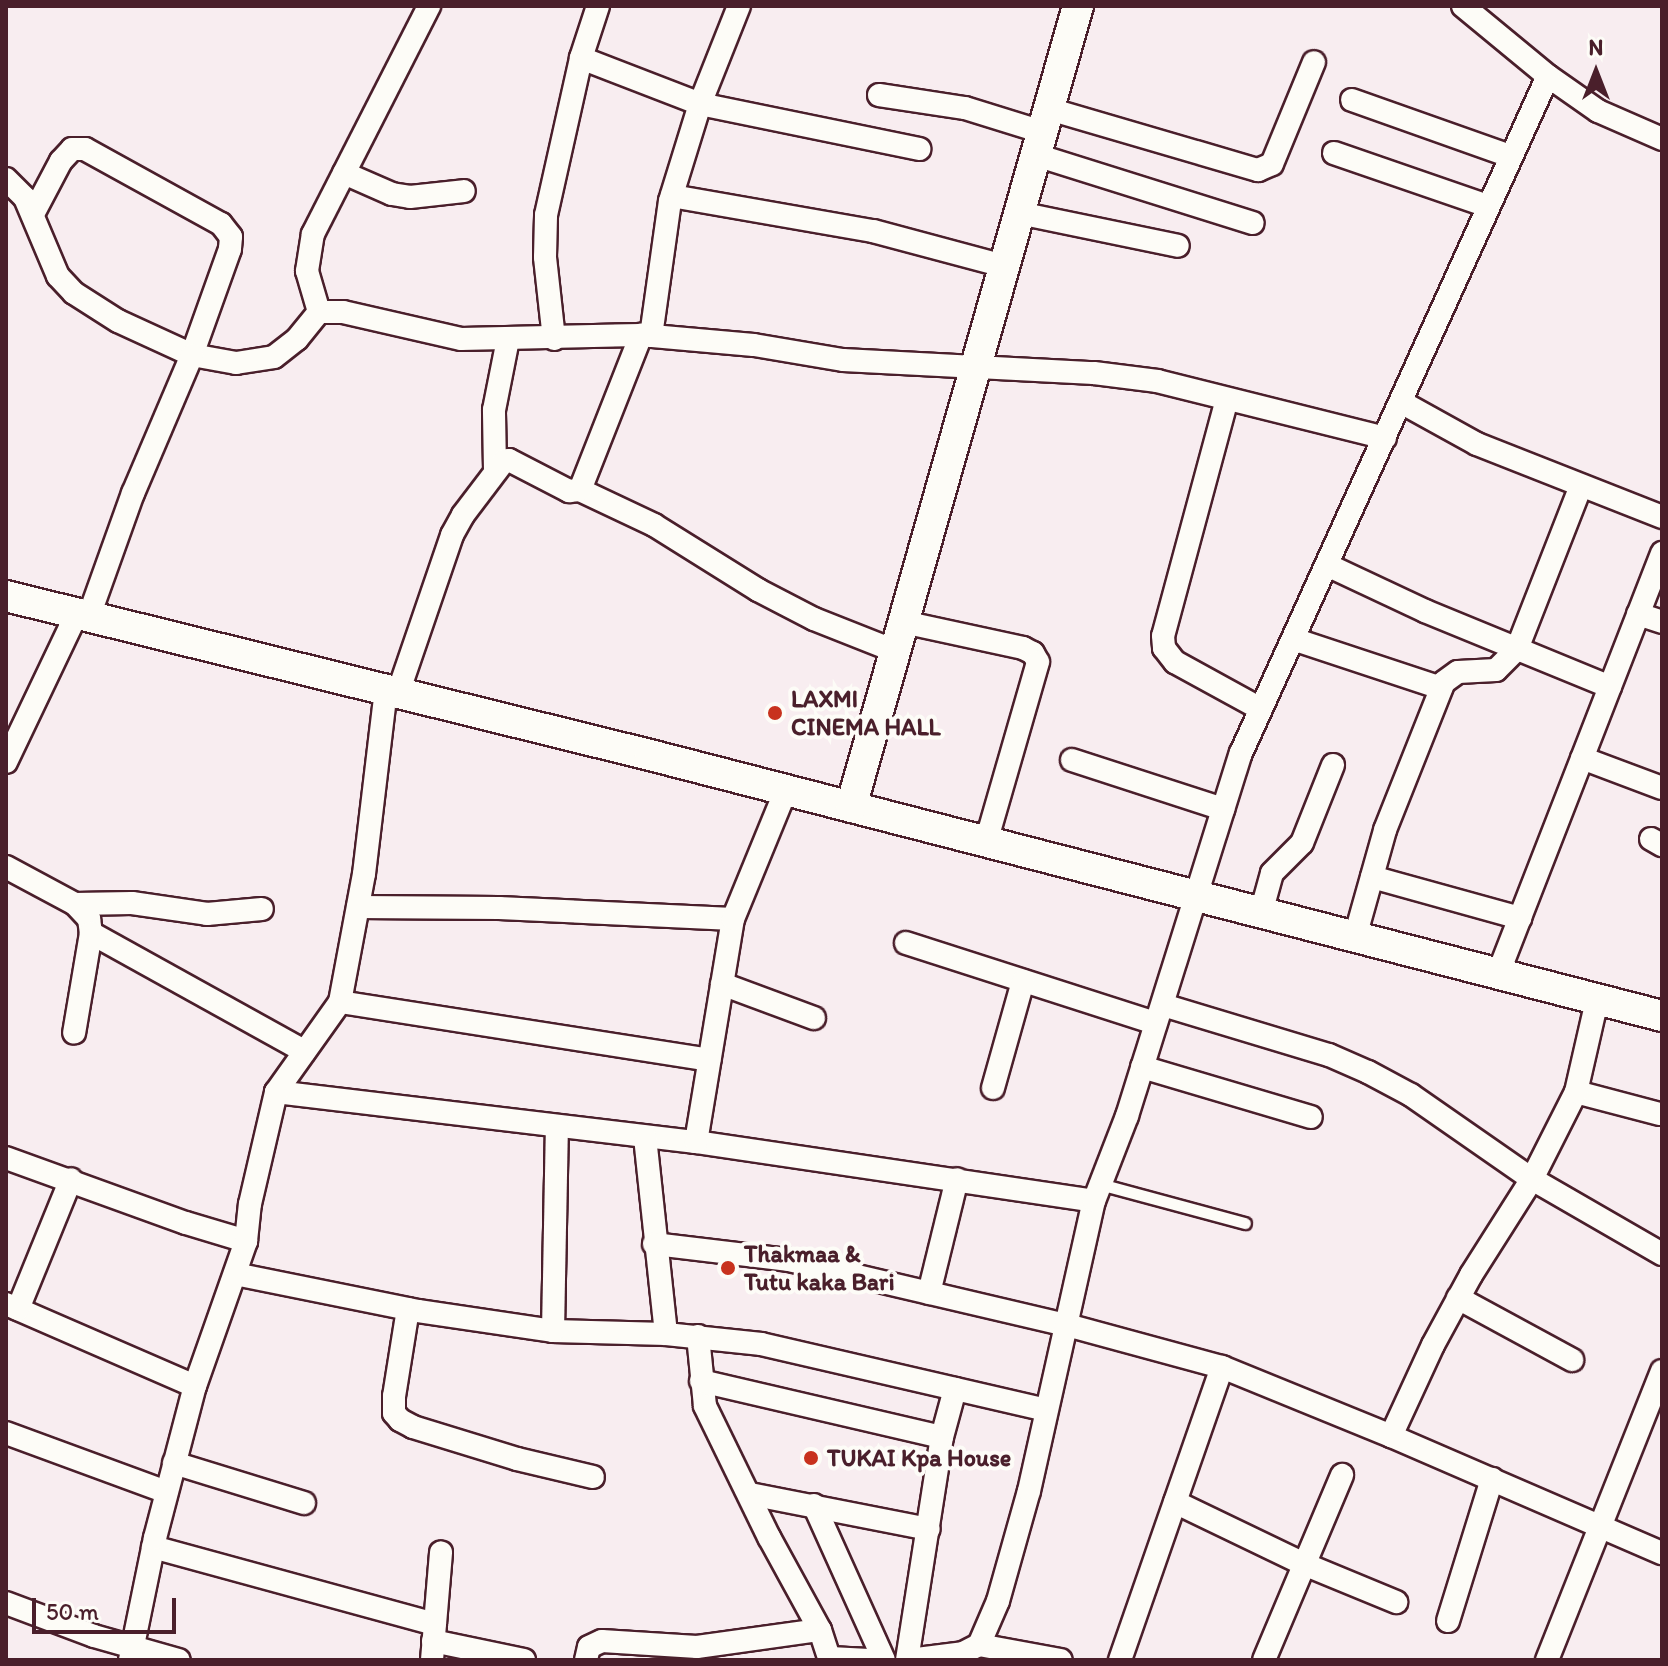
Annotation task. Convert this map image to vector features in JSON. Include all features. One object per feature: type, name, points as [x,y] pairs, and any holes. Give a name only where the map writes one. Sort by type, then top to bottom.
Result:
[{"type":"street","points":[[319,312],[307,271],[308,250],[429,6]]},
{"type":"street","points":[[554,339],[545,257],[546,215],[581,58],[598,6]]},
{"type":"street","points":[[580,490],[646,336],[672,196],[700,104],[739,6]]},
{"type":"street","points":[[851,807],[1078,6]]},
{"type":"street","points":[[1463,6],[1548,76],[1598,111],[1662,139]]},
{"type":"street","points":[[581,58],[700,104],[919,149]]},
{"type":"street","points":[[1042,132],[1258,170],[1272,164],[1314,62]]},
{"type":"street","points":[[979,1645],[998,1601],[1029,1491],[1097,1193],[1142,1067],[1241,753],[1548,76]]},
{"type":"street","points":[[879,95],[965,108],[1042,132],[1253,223]]},
{"type":"street","points":[[1352,100],[1510,156]]},
{"type":"street","points":[[6,762],[12,737],[83,615],[192,355],[230,249],[231,237],[221,224],[85,149],[72,149],[61,161],[33,214]]},
{"type":"street","points":[[1334,153],[1488,206]]},
{"type":"street","points":[[344,173],[392,194],[410,197],[464,191]]},
{"type":"street","points":[[6,179],[25,198],[58,276],[74,293],[118,321],[192,355],[236,363],[274,357],[297,339],[319,312]]},
{"type":"street","points":[[672,196],[873,231],[1004,266]]},
{"type":"street","points":[[1019,213],[1178,246]]},
{"type":"street","points":[[319,312],[343,312],[461,339],[646,336],[754,345],[843,360],[1094,373],[1157,381],[1385,438]]},
{"type":"street","points":[[495,470],[494,410],[508,339]]},
{"type":"street","points":[[1227,399],[1163,636],[1164,648],[1175,662],[1261,709]]},
{"type":"street","points":[[1401,402],[1477,444],[1662,517]]},
{"type":"street","points":[[131,1653],[166,1492],[195,1386],[246,1241],[250,1204],[276,1092],[340,1002],[392,691],[452,535],[501,462],[509,460],[569,491],[580,490],[654,525],[758,590],[814,619],[899,636],[1023,648],[1033,653],[1038,662],[986,842]]},
{"type":"street","points":[[1355,937],[1385,830],[1441,688],[1458,672],[1496,670],[1517,649],[1581,486]]},
{"type":"street","points":[[1498,974],[1662,553]]},
{"type":"street","points":[[1327,565],[1610,687]]},
{"type":"street","points":[[6,596],[786,790],[1662,1016]]},
{"type":"street","points":[[1638,614],[1662,622]]},
{"type":"street","points":[[1293,639],[1441,688]]},
{"type":"street","points":[[1582,758],[1662,788]]},
{"type":"street","points":[[1072,760],[1223,809]]},
{"type":"street","points":[[1261,913],[1272,873],[1302,843],[1333,765]]},
{"type":"street","points":[[696,1142],[733,919],[759,848],[786,790]]},
{"type":"street","points":[[6,867],[75,904],[89,919],[91,933],[74,1033]]},
{"type":"street","points":[[1372,877],[1520,918]]},
{"type":"street","points":[[75,904],[132,903],[207,914],[262,909]]},
{"type":"street","points":[[358,907],[499,908],[733,919]]},
{"type":"street","points":[[91,933],[304,1051]]},
{"type":"street","points":[[906,943],[1023,981],[1329,1055],[1411,1095],[1532,1179],[1662,1254]]},
{"type":"street","points":[[993,1088],[1023,981]]},
{"type":"street","points":[[722,984],[814,1018]]},
{"type":"street","points":[[1391,1436],[1458,1298],[1532,1179],[1576,1092],[1597,1000]]},
{"type":"street","points":[[340,1002],[709,1060]]},
{"type":"street","points":[[1142,1067],[1311,1117]]},
{"type":"street","points":[[276,1092],[696,1142],[957,1179],[1097,1193]]},
{"type":"street","points":[[1576,1092],[1660,1114]]},
{"type":"street","points":[[553,1331],[557,1126]]},
{"type":"street","points":[[645,1137],[666,1334]]},
{"type":"street","points":[[6,1158],[186,1223],[246,1241]]},
{"type":"street","points":[[71,1179],[12,1307],[195,1386]]},
{"type":"street","points":[[929,1293],[957,1179]]},
{"type":"street","points":[[654,1244],[789,1260],[1067,1325],[1222,1367],[1662,1553]]},
{"type":"street","points":[[235,1274],[408,1309],[553,1331],[666,1334],[761,1344],[1046,1410]]},
{"type":"street","points":[[1458,1298],[1572,1360]]},
{"type":"street","points":[[408,1309],[394,1396],[394,1413],[400,1420],[517,1459],[593,1477]]},
{"type":"street","points":[[698,1336],[705,1406],[820,1630],[830,1659],[869,1660]]},
{"type":"street","points":[[1120,1660],[1222,1367]]},
{"type":"street","points":[[1547,1660],[1662,1371]]},
{"type":"street","points":[[701,1381],[942,1437]]},
{"type":"street","points":[[955,1389],[942,1437],[908,1660],[963,1653],[979,1645],[1061,1660]]},
{"type":"street","points":[[6,1433],[166,1492]]},
{"type":"street","points":[[174,1463],[304,1503]]},
{"type":"street","points":[[1264,1660],[1342,1475]]},
{"type":"street","points":[[1448,1621],[1492,1479]]},
{"type":"street","points":[[750,1494],[929,1529]]},
{"type":"street","points":[[1175,1502],[1304,1564],[1396,1602]]},
{"type":"street","points":[[814,1505],[884,1660]]},
{"type":"street","points":[[153,1547],[433,1642],[524,1660]]},
{"type":"street","points":[[433,1642],[441,1552]]},
{"type":"street","points":[[6,1603],[131,1653],[179,1660]]},
{"type":"street","points":[[586,1660],[589,1647],[602,1641],[697,1647],[820,1630]]},
{"type":"lane","points":[[1097,1193],[1245,1223]]},
{"type":"place","name":"LAXMI CINEMA HALL","points":[[775,713]]},
{"type":"place","name":"Thakmaa & Tutu kaka Bari","points":[[728,1268]]},
{"type":"place","name":"TUKAI Kpa House","points":[[811,1458]]}]
